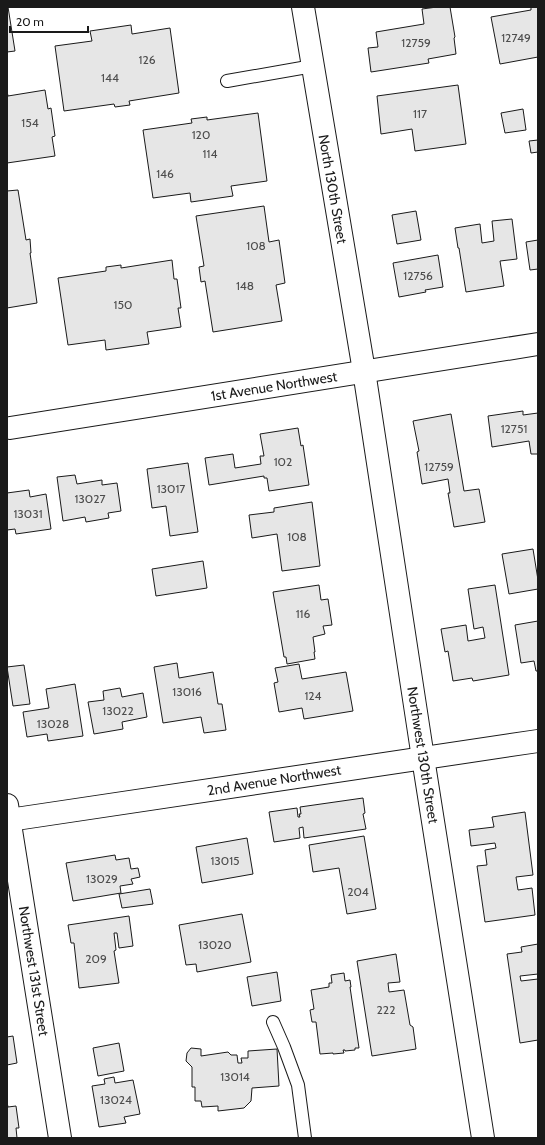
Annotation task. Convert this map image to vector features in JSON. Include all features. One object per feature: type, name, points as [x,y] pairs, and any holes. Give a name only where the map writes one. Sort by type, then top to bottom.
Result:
[{"type":"street","name":"North 130th Street","points":[[303,7],[364,372]]},
{"type":"street","name":"1st Avenue Northwest","points":[[10,428],[538,344]]},
{"type":"street","name":"Northwest 130th Street","points":[[364,372],[483,1138]]},
{"type":"street","name":"2nd Avenue Northwest","points":[[8,812],[423,758],[538,740]]},
{"type":"street","name":"Northwest 131st Street","points":[[8,812],[60,1138]]},
{"type":"lane","points":[[227,81],[313,66]]},
{"type":"lane","points":[[273,1022],[298,1086],[305,1138]]},
{"type":"building","points":[[7,7],[15,51],[7,52]]},
{"type":"building","points":[[450,7],[456,54],[428,59],[429,63],[371,72],[368,48],[378,47],[376,32],[424,24],[422,9]]},
{"type":"building","points":[[531,7],[538,7],[538,57],[500,64],[491,17],[531,10]]},
{"type":"building","points":[[131,25],[132,34],[170,28],[179,93],[129,101],[130,105],[115,107],[114,104],[64,111],[55,46],[92,41],[90,31]]},
{"type":"building","points":[[458,85],[466,144],[415,151],[412,129],[381,134],[377,96]]},
{"type":"building","points":[[45,90],[48,109],[51,108],[55,136],[52,137],[55,156],[7,163],[7,91],[8,96]]},
{"type":"building","points":[[523,109],[526,130],[505,133],[501,113]]},
{"type":"building","points":[[258,113],[267,181],[231,186],[233,196],[191,202],[190,193],[153,198],[143,130],[192,123],[191,119],[207,117],[207,120]]},
{"type":"building","points":[[538,140],[538,152],[531,153],[529,141]]},
{"type":"building","points":[[18,190],[26,240],[30,239],[30,253],[37,303],[7,308],[7,191]]},
{"type":"building","points":[[264,206],[269,242],[279,240],[285,283],[276,285],[282,321],[213,332],[205,281],[201,282],[199,267],[204,266],[196,216]]},
{"type":"building","points":[[416,211],[421,240],[397,244],[392,215]]},
{"type":"building","points":[[512,219],[517,259],[500,261],[504,286],[466,292],[455,228],[480,224],[482,243],[494,241],[492,221]]},
{"type":"building","points":[[538,240],[538,269],[530,270],[526,242]]},
{"type":"building","points":[[438,255],[443,287],[399,297],[393,263]]},
{"type":"building","points":[[172,260],[174,279],[177,279],[181,308],[178,308],[181,327],[147,332],[149,344],[106,350],[105,340],[68,345],[58,278],[106,271],[106,267],[121,265],[121,268]]},
{"type":"building","points":[[523,411],[523,415],[538,413],[538,454],[531,454],[529,441],[492,447],[488,416]]},
{"type":"building","points":[[451,414],[464,491],[479,489],[485,522],[454,527],[448,493],[450,493],[448,479],[422,484],[417,452],[419,451],[413,421]]},
{"type":"building","points":[[298,428],[301,446],[303,445],[309,485],[269,491],[267,478],[264,478],[264,476],[209,485],[205,458],[233,454],[235,468],[261,464],[260,456],[264,456],[260,434]]},
{"type":"building","points":[[188,463],[198,532],[170,536],[166,506],[152,508],[147,469]]},
{"type":"building","points":[[75,475],[77,484],[102,480],[102,485],[117,483],[121,511],[108,513],[109,518],[86,522],[85,517],[63,521],[57,477]]},
{"type":"building","points":[[29,490],[30,497],[46,494],[51,529],[16,534],[15,529],[7,530],[7,493]]},
{"type":"building","points":[[312,502],[320,566],[282,571],[277,534],[252,538],[249,515],[274,512],[274,508]]},
{"type":"building","points":[[533,549],[538,589],[509,594],[502,554]]},
{"type":"building","points":[[203,561],[207,588],[156,596],[152,569]]},
{"type":"building","points":[[319,585],[321,600],[328,599],[332,625],[323,626],[325,634],[313,637],[315,659],[287,664],[286,657],[284,657],[273,592]]},
{"type":"building","points":[[495,585],[509,675],[473,681],[472,678],[453,681],[448,651],[445,652],[441,629],[466,625],[468,641],[485,638],[483,627],[474,629],[468,589]]},
{"type":"building","points":[[538,621],[538,671],[536,671],[534,661],[521,663],[515,625]]},
{"type":"building","points":[[177,663],[179,678],[213,672],[218,704],[222,704],[226,730],[204,733],[201,717],[163,723],[154,667]]},
{"type":"building","points":[[299,664],[302,679],[346,672],[353,711],[304,719],[302,708],[279,712],[274,683],[278,682],[275,668]]},
{"type":"building","points":[[24,665],[30,704],[13,706],[7,667]]},
{"type":"building","points":[[75,684],[83,736],[48,741],[47,734],[27,737],[23,712],[49,708],[46,689]]},
{"type":"building","points":[[120,688],[122,697],[143,693],[147,717],[122,722],[123,729],[94,734],[88,702],[104,700],[103,691]]},
{"type":"building","points":[[363,798],[365,813],[363,814],[366,829],[304,838],[303,827],[299,828],[300,838],[274,842],[269,812],[297,808],[298,817],[300,817],[300,807]]},
{"type":"building","points":[[525,812],[533,875],[516,877],[518,890],[532,888],[535,915],[485,922],[477,866],[487,865],[485,850],[496,848],[495,843],[471,846],[469,830],[494,827],[492,817]]},
{"type":"building","points":[[364,836],[376,909],[347,914],[339,868],[313,872],[309,845]]},
{"type":"building","points":[[247,838],[253,874],[202,883],[196,847]]},
{"type":"building","points":[[115,855],[116,860],[129,858],[131,869],[138,868],[140,877],[131,879],[133,884],[120,886],[121,893],[73,901],[66,863]]},
{"type":"building","points":[[150,889],[153,904],[122,908],[119,894]]},
{"type":"building","points":[[242,914],[251,962],[197,972],[196,964],[186,965],[179,925]]},
{"type":"building","points":[[129,916],[133,946],[119,948],[117,933],[114,933],[116,950],[114,951],[119,983],[79,988],[74,943],[71,943],[68,925]]},
{"type":"building","points":[[538,944],[538,974],[520,976],[521,981],[538,979],[538,1040],[520,1043],[507,954],[522,952],[521,947]]},
{"type":"building","points":[[396,954],[400,982],[388,983],[389,992],[404,990],[410,1025],[413,1027],[416,1049],[372,1056],[357,961]]},
{"type":"building","points":[[277,972],[281,1001],[252,1006],[247,977]]},
{"type":"building","points":[[344,973],[345,981],[350,980],[359,1048],[355,1048],[355,1050],[343,1050],[344,1053],[320,1054],[316,1022],[312,1022],[310,1010],[314,1009],[311,990],[329,987],[329,983],[332,983],[331,975]]},
{"type":"building","points":[[13,1036],[17,1063],[7,1065],[7,1037]]},
{"type":"building","points":[[119,1043],[124,1071],[98,1076],[93,1048]]},
{"type":"building","points":[[191,1048],[201,1049],[201,1056],[228,1052],[231,1055],[237,1055],[238,1063],[242,1063],[241,1058],[248,1058],[248,1051],[277,1049],[279,1086],[252,1088],[251,1101],[244,1108],[218,1111],[218,1106],[202,1107],[201,1101],[195,1101],[195,1087],[192,1087],[192,1067],[186,1061],[187,1053]]},
{"type":"building","points":[[114,1077],[115,1083],[133,1080],[140,1114],[124,1117],[126,1123],[99,1127],[92,1086],[105,1084],[104,1079]]},
{"type":"building","points":[[7,1102],[8,1107],[16,1106],[19,1128],[16,1128],[17,1138],[7,1138]]}]
